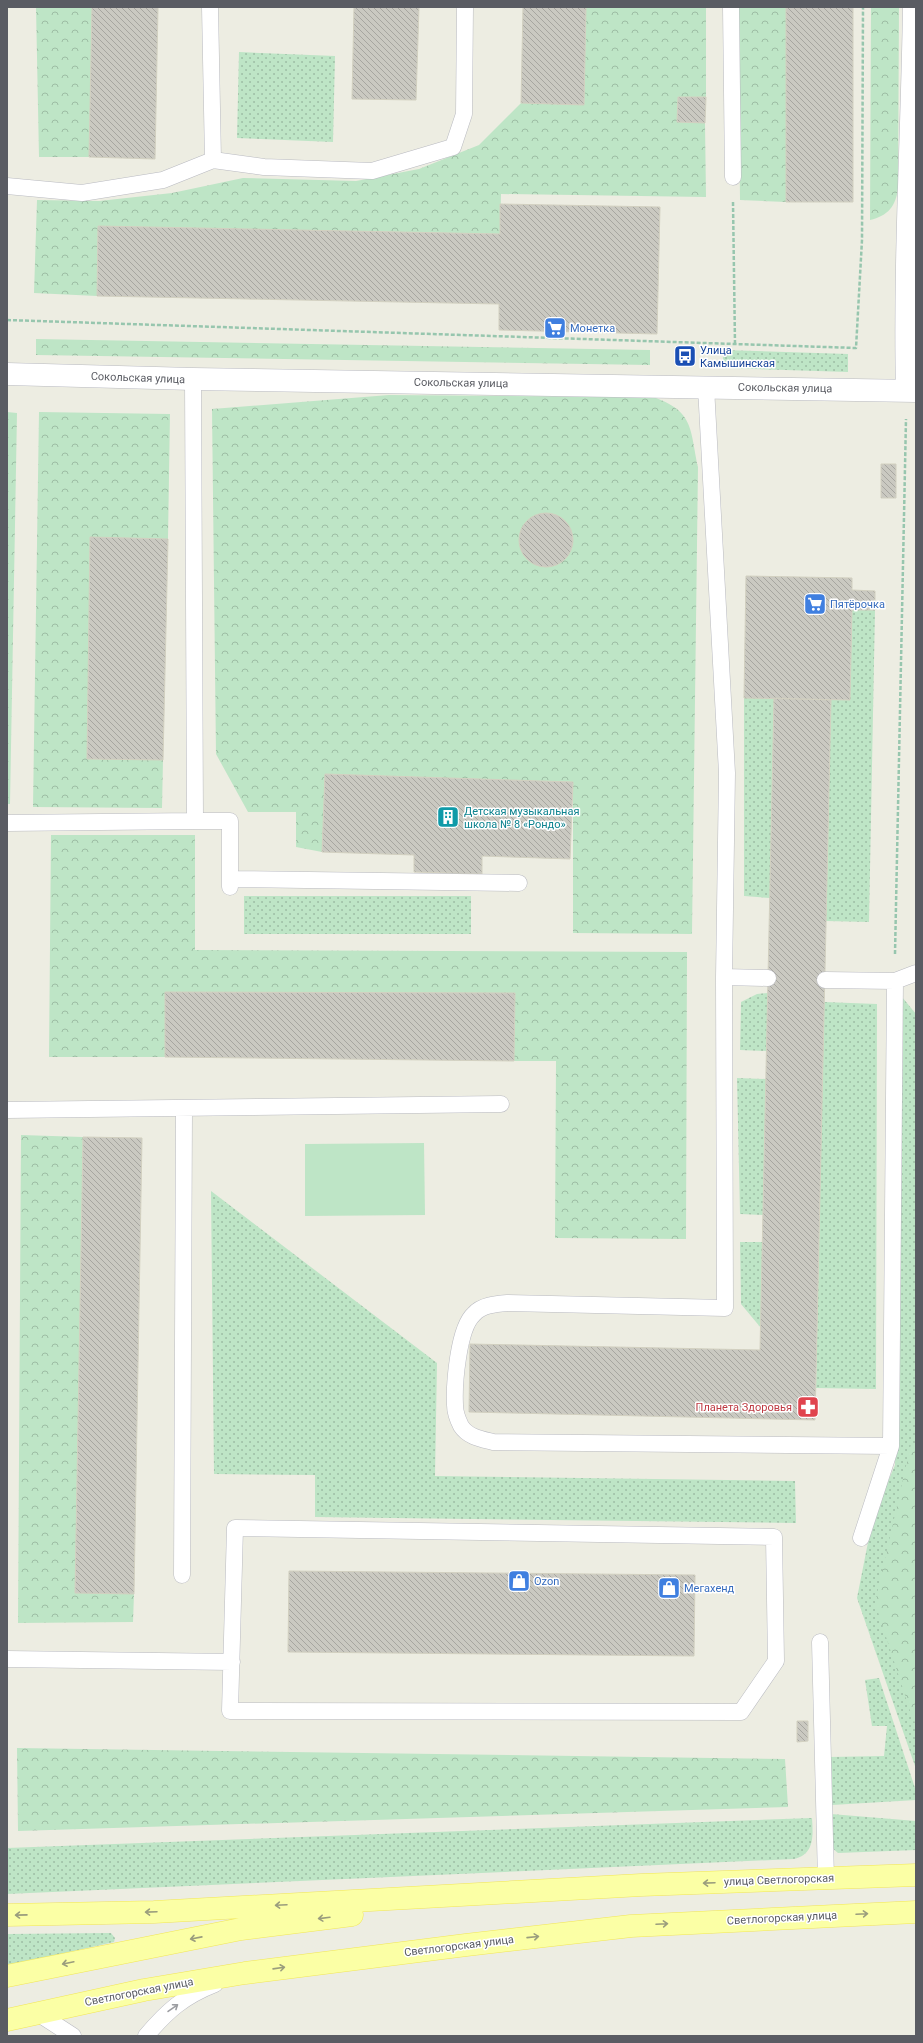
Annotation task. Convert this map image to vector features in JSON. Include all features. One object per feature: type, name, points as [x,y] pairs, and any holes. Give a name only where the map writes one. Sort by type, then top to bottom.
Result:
[{"type":"main road","name":"улица Светлогорская","points":[[641,1885],[916,1875]]},
{"type":"main road","points":[[7,1915],[154,1912],[641,1885]]},
{"type":"main road","points":[[7,1976],[241,1929],[454,1903],[641,1885]]},
{"type":"main road","name":"Светлогорская улица","points":[[7,2020],[36,2012],[144,1990],[245,1973],[466,1944],[631,1926],[916,1912]]},
{"type":"main road","points":[[7,2035],[36,2012]]},
{"type":"street","points":[[911,391],[906,240],[914,107],[914,7]]},
{"type":"street","name":"Сокольская улица","points":[[7,374],[193,379],[911,391]]},
{"type":"lane","points":[[210,7],[213,160]]},
{"type":"lane","points":[[7,186],[82,193],[163,180],[213,160],[264,167],[372,171],[453,147],[464,114],[465,7]]},
{"type":"lane","points":[[731,7],[733,177]]},
{"type":"lane","points":[[193,379],[195,821]]},
{"type":"lane","points":[[706,387],[726,773],[724,977],[725,1308],[508,1303],[484,1307],[474,1314],[463,1334],[455,1390],[455,1406],[457,1416],[462,1427],[469,1434],[493,1442],[891,1446]]},
{"type":"lane","points":[[7,823],[230,821],[230,883],[519,883]]},
{"type":"lane","points":[[824,980],[895,981],[916,973]]},
{"type":"lane","points":[[724,977],[768,978]]},
{"type":"lane","points":[[861,1538],[891,1446],[895,981]]},
{"type":"lane","points":[[7,1110],[501,1104]]},
{"type":"lane","points":[[182,1575],[184,1109]]},
{"type":"lane","points":[[235,1528],[774,1537],[776,1661],[741,1712],[230,1711],[232,1662],[235,1528]]},
{"type":"lane","points":[[820,1642],[826,1879]]},
{"type":"lane","points":[[7,1659],[232,1662]]},
{"type":"lane","points":[[146,2036],[166,2012],[198,1991],[245,1973]]},
{"type":"lane","points":[[36,2012],[73,2036]]},
{"type":"path","points":[[7,320],[856,348],[862,240],[864,7]]},
{"type":"path","points":[[733,177],[735,344]]},
{"type":"path","points":[[895,981],[911,391]]},
{"type":"green space","points":[[36,7],[92,7],[89,157],[39,157]]},
{"type":"green space","points":[[586,7],[706,7],[706,97],[678,97],[677,122],[705,123],[706,197],[501,194],[500,234],[98,226],[97,296],[34,293],[37,200],[99,201],[172,193],[243,178],[356,181],[419,169],[479,145],[521,103],[584,105]]},
{"type":"green space","points":[[738,7],[786,7],[786,202],[740,200]]},
{"type":"green space","points":[[871,7],[899,7],[898,188],[895,200],[890,209],[882,216],[870,220]]},
{"type":"green space","points":[[239,52],[335,56],[333,142],[237,138]]},
{"type":"green space","points":[[36,339],[650,350],[650,365],[36,355]]},
{"type":"green space","points":[[723,350],[848,354],[848,372],[723,368]]},
{"type":"green space","points":[[389,395],[653,397],[676,408],[688,423],[698,467],[692,934],[573,933],[573,782],[325,774],[322,852],[296,847],[296,812],[248,812],[216,754],[212,409]]},
{"type":"green space","points":[[7,412],[17,413],[10,804],[7,804]]},
{"type":"green space","points":[[39,412],[170,414],[168,539],[90,538],[87,759],[163,760],[162,808],[33,807]]},
{"type":"green space","points":[[852,610],[875,610],[869,922],[826,921],[831,700],[850,700]]},
{"type":"green space","points":[[744,698],[774,698],[770,898],[744,896]]},
{"type":"green space","points":[[51,835],[195,835],[195,950],[687,952],[686,1239],[555,1238],[556,1061],[514,1061],[514,993],[165,992],[165,1057],[49,1057]]},
{"type":"green space","points":[[244,896],[471,896],[471,934],[244,934]]},
{"type":"green space","points":[[768,993],[767,1051],[740,1050],[741,1002],[757,994]]},
{"type":"green space","points":[[902,997],[916,1014],[916,1769],[857,1598],[873,1517],[895,1465]]},
{"type":"green space","points":[[824,1002],[877,1004],[876,1389],[816,1388]]},
{"type":"green space","points":[[737,1078],[766,1079],[763,1215],[740,1214]]},
{"type":"green space","points":[[21,1135],[83,1137],[75,1592],[134,1594],[133,1622],[18,1623]]},
{"type":"green space","points":[[424,1143],[425,1215],[305,1216],[305,1144]]},
{"type":"green space","points":[[211,1191],[437,1363],[435,1476],[795,1481],[796,1523],[315,1517],[315,1475],[214,1474]]},
{"type":"green space","points":[[740,1242],[763,1242],[761,1328],[741,1304]]},
{"type":"green space","points":[[911,1444],[916,1445],[916,1729],[875,1603]]},
{"type":"green space","points":[[879,1678],[916,1791],[916,1800],[832,1805],[829,1757],[884,1756],[887,1726],[872,1726],[865,1680]]},
{"type":"green space","points":[[17,1748],[785,1759],[788,1807],[18,1831]]},
{"type":"green space","points":[[831,1814],[916,1821],[916,1850],[838,1853],[831,1847]]},
{"type":"green space","points":[[812,1818],[813,1831],[809,1848],[806,1853],[794,1859],[7,1894],[7,1848]]},
{"type":"green space","points":[[111,1933],[115,1938],[114,1942],[7,1966],[7,1934]]},
{"type":"building","points":[[92,7],[158,7],[155,159],[89,157]]},
{"type":"building","points":[[354,7],[419,7],[416,100],[352,99]]},
{"type":"building","points":[[523,7],[586,7],[584,105],[521,103]]},
{"type":"building","points":[[786,7],[853,7],[853,202],[786,202]]},
{"type":"building","points":[[678,97],[706,97],[705,123],[677,122]]},
{"type":"building","points":[[500,204],[660,207],[657,334],[499,330],[499,304],[97,296],[98,226],[500,234]]},
{"type":"building","points":[[881,464],[896,464],[896,498],[881,498]]},
{"type":"building","points":[[541,513],[551,513],[565,521],[571,530],[573,540],[571,550],[565,559],[551,567],[541,567],[531,562],[524,555],[519,545],[519,535],[524,525],[531,518]]},
{"type":"building","points":[[90,537],[168,539],[163,760],[87,759]]},
{"type":"building","points":[[746,576],[852,578],[852,590],[875,591],[875,610],[852,610],[850,700],[744,698]]},
{"type":"building","points":[[774,698],[831,700],[815,1420],[469,1412],[470,1344],[760,1350]]},
{"type":"building","name":"Детская музыкальная школа № 8 «Рондо»","points":[[325,774],[573,782],[570,859],[482,856],[482,874],[414,872],[414,855],[322,852]]},
{"type":"building","points":[[165,992],[515,993],[514,1061],[165,1057]]},
{"type":"building","points":[[83,1137],[142,1138],[134,1594],[75,1593]]},
{"type":"building","points":[[289,1571],[695,1575],[694,1656],[288,1652]]},
{"type":"building","points":[[797,1721],[808,1721],[808,1741],[797,1742]]},
{"type":"place","name":"Монетка","points":[[555,328]]},
{"type":"place","name":"Улица Камышинская","points":[[685,356]]},
{"type":"place","name":"Пятёрочка","points":[[815,604]]},
{"type":"place","name":"Детская музыкальная школа № 8 «Рондо»","points":[[448,817]]},
{"type":"place","name":"Планета Здоровья","points":[[808,1407]]},
{"type":"place","name":"Ozon","points":[[519,1581]]},
{"type":"place","name":"Мегахенд","points":[[669,1588]]}]
